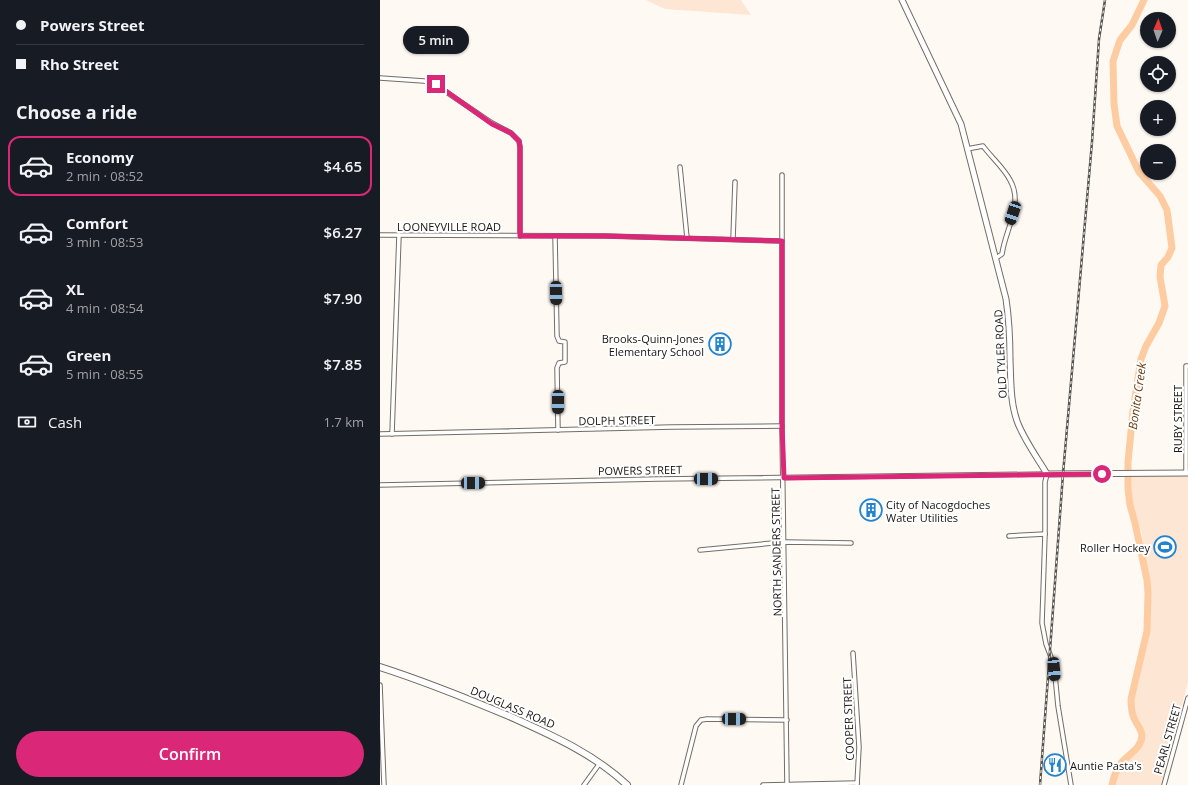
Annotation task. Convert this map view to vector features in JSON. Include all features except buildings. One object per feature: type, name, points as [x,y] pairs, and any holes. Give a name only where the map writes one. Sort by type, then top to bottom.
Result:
[{"type":"main road","name":"DOUGLASS ROAD","points":[[380,669],[444,689],[543,731],[576,748],[600,763],[627,785]]},
{"type":"street","name":"OLD TYLER ROAD","points":[[902,0],[961,124],[1006,299],[1010,322],[1011,392],[1014,410],[1022,431],[1047,474]]},
{"type":"street","points":[[380,78],[424,81],[436,84],[492,124],[509,131],[516,138],[520,147],[520,236]]},
{"type":"street","points":[[968,149],[983,146],[1010,179],[1014,190],[1015,204],[1005,237],[1002,254],[996,258]]},
{"type":"street","points":[[680,167],[687,238]]},
{"type":"street","name":"NORTH SANDERS STREET","points":[[782,175],[782,426],[784,478],[787,785]]},
{"type":"street","points":[[733,239],[735,182]]},
{"type":"street","name":"LOONEYVILLE ROAD","points":[[380,235],[556,236],[782,241]]},
{"type":"street","points":[[392,434],[399,235]]},
{"type":"street","points":[[556,236],[557,336],[559,341],[565,342],[565,362],[559,363],[557,368],[558,430]]},
{"type":"street","name":"RUBY STREET","points":[[1187,366],[1187,473]]},
{"type":"street","name":"DOLPH STREET","points":[[380,434],[782,426]]},
{"type":"street","name":"POWERS STREET","points":[[380,485],[658,479],[1187,473]]},
{"type":"street","points":[[1047,474],[1045,482],[1042,617],[1043,629],[1054,665],[1058,706],[1071,785]]},
{"type":"street","points":[[1009,536],[1045,534]]},
{"type":"street","points":[[700,550],[784,542],[851,543]]},
{"type":"street","name":"COOPER STREET","points":[[854,653],[860,747],[857,784]]},
{"type":"street","points":[[380,685],[381,751],[384,785]]},
{"type":"street","name":"PEARL STREET","points":[[1164,785],[1188,698]]},
{"type":"street","points":[[681,785],[696,726],[701,720],[787,720]]},
{"type":"street","points":[[584,785],[600,763]]},
{"type":"street","points":[[763,785],[857,784]]},
{"type":"shaded area","points":[[646,0],[741,0],[751,15],[665,9]]},
{"type":"shaded area","points":[[1131,476],[1188,476],[1188,682],[1161,785],[1113,785],[1120,765],[1136,750],[1141,744],[1142,740],[1143,735],[1135,716],[1133,699],[1149,632],[1148,578],[1142,534],[1132,505]]},
{"type":"waterway","name":"Bonita Creek","points":[[1112,785],[1118,767],[1138,747],[1142,735],[1132,713],[1131,699],[1147,631],[1148,593],[1147,580],[1130,505],[1128,489],[1128,462],[1133,411],[1141,359],[1146,346],[1159,323],[1165,306],[1160,277],[1161,265],[1168,257],[1172,248],[1167,210],[1160,196],[1139,172],[1117,126],[1114,104],[1113,61],[1120,40],[1132,25],[1144,0]]},
{"type":"railway","points":[[1040,785],[1063,474],[1092,142],[1099,39],[1105,0]]},
{"type":"place","name":"Brooks-Quinn-Jones Elementary School","points":[[720,344]]},
{"type":"place","name":"City of Nacogdoches Water Utilities","points":[[871,510]]},
{"type":"place","name":"Roller Hockey","points":[[1165,547]]},
{"type":"place","name":"Auntie Pasta's","points":[[1055,765]]},
{"type":"route","points":[[436,84],[492,124],[509,131],[519,141],[520,236],[606,236],[782,241],[782,426],[784,478],[1102,474]]}]
